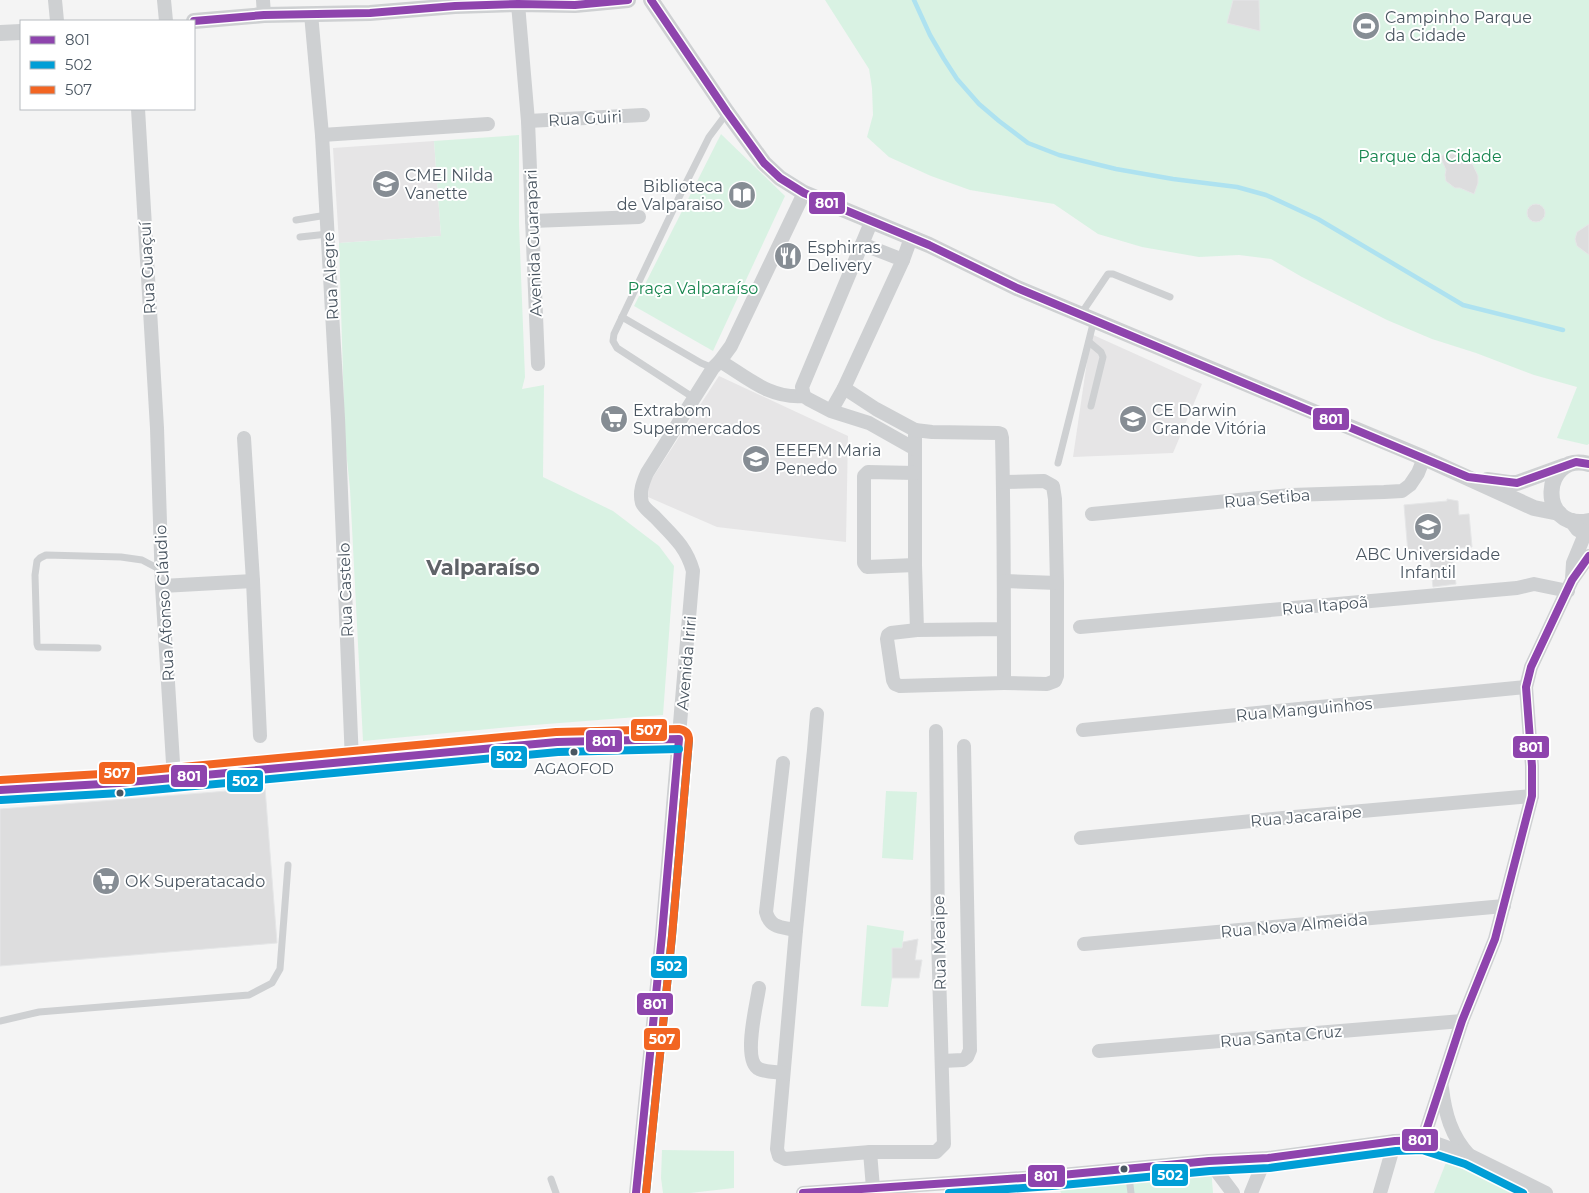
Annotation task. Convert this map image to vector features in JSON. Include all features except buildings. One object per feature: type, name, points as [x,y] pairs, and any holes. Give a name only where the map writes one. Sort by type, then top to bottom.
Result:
[{"type":"street","points":[[55,0],[57,20]]},
{"type":"street","points":[[164,0],[166,20]]},
{"type":"street","points":[[195,21],[263,7],[311,14],[370,13],[455,3],[575,5],[628,0]]},
{"type":"street","points":[[651,0],[727,112],[764,163],[780,178],[804,193],[872,220],[1017,288],[1424,458],[1534,508],[1580,522],[1588,530],[1573,563],[1570,585]]},
{"type":"street","name":"Avenida Guarapari","points":[[518,4],[528,121],[538,364]]},
{"type":"street","name":"Rua Alegre","points":[[311,14],[322,135],[338,418]]},
{"type":"street","points":[[0,33],[20,32]]},
{"type":"street","name":"Rua Guaçuí","points":[[138,110],[157,428]]},
{"type":"street","name":"Rua Guiri","points":[[528,121],[642,115]]},
{"type":"street","points":[[322,135],[488,124]]},
{"type":"street","name":"Avenida Iriri","points":[[636,1193],[693,570],[689,556],[678,541],[643,504],[642,484],[647,472],[694,398],[731,346],[804,193]]},
{"type":"street","points":[[532,221],[639,217]]},
{"type":"street","points":[[804,396],[802,387],[872,220]]},
{"type":"street","points":[[831,411],[844,388],[903,260],[911,238]]},
{"type":"street","points":[[862,244],[903,260]]},
{"type":"street","points":[[716,365],[770,392],[791,397],[804,396],[831,411],[868,423],[915,449]]},
{"type":"street","points":[[844,388],[876,409],[916,430],[1000,434],[1002,438],[1003,482],[1004,683]]},
{"type":"street","name":"Rua Castelo","points":[[338,418],[352,762]]},
{"type":"street","name":"Rua Afonso Cláudio","points":[[157,428],[161,570],[174,779]]},
{"type":"street","points":[[916,430],[915,565],[917,630]]},
{"type":"street","points":[[244,438],[260,736]]},
{"type":"street","name":"Rua Setiba","points":[[1092,514],[1291,494],[1402,491],[1410,486],[1424,458]]},
{"type":"street","points":[[1468,477],[1517,483],[1580,462]]},
{"type":"street","points":[[1566,517],[1552,502],[1550,489],[1555,476],[1560,470],[1580,462]]},
{"type":"street","points":[[915,473],[868,472],[864,476],[864,564],[867,567],[915,565]]},
{"type":"street","points":[[1003,482],[1044,481],[1053,486],[1057,583],[1057,676],[1055,681],[1047,684],[1004,683],[900,686],[895,684],[891,676],[887,639],[891,633],[917,630],[1004,629]]},
{"type":"street","points":[[1423,1140],[1462,1021],[1495,939],[1532,796],[1532,766],[1526,687],[1531,667],[1570,585],[1589,556]]},
{"type":"street","points":[[162,586],[253,580]]},
{"type":"street","points":[[1004,581],[1057,583]]},
{"type":"street","name":"Rua Itapoã","points":[[1080,627],[1517,588],[1534,584],[1570,585]]},
{"type":"street","name":"Rua Manguinhos","points":[[1083,730],[1526,687]]},
{"type":"street","points":[[816,714],[777,1149],[779,1156],[785,1159],[870,1152],[873,1188]]},
{"type":"street","name":"Rua Meaipe","points":[[870,1152],[936,1152],[944,1144],[938,937],[936,731]]},
{"type":"street","points":[[0,790],[119,784],[557,742],[679,739]]},
{"type":"street","points":[[942,1061],[963,1060],[967,1057],[970,1050],[964,746]]},
{"type":"street","points":[[783,763],[766,912],[768,920],[774,925],[796,930]]},
{"type":"street","name":"Rua Jacaraipe","points":[[1081,838],[1532,796]]},
{"type":"street","name":"Rua Nova Almeida","points":[[1084,944],[1504,906]]},
{"type":"street","points":[[759,988],[751,1056],[758,1069],[783,1073]]},
{"type":"street","name":"Rua Santa Cruz","points":[[1099,1051],[1462,1021]]},
{"type":"street","points":[[1441,1085],[1451,1130],[1459,1145],[1469,1155]]},
{"type":"street","points":[[804,1193],[1051,1176],[1209,1161],[1268,1158],[1395,1141],[1423,1140],[1469,1155],[1546,1193]]},
{"type":"street","points":[[1380,1193],[1395,1141]]},
{"type":"street","points":[[1251,1193],[1260,1171],[1268,1158]]},
{"type":"street","points":[[1209,1161],[1233,1193]]},
{"type":"lane","points":[[694,398],[614,345],[612,341],[683,188],[709,137],[727,112]]},
{"type":"lane","points":[[296,220],[327,215]]},
{"type":"lane","points":[[300,237],[328,234]]},
{"type":"lane","points":[[1058,463],[1089,342],[1087,317],[1108,274],[1113,274],[1170,297]]},
{"type":"lane","points":[[622,316],[701,363],[716,365]]},
{"type":"lane","points":[[1089,342],[1101,352],[1103,357],[1091,406]]},
{"type":"lane","points":[[98,648],[38,647],[35,575],[37,561],[46,555],[122,557],[142,560],[161,570]]},
{"type":"lane","points":[[0,1021],[39,1012],[249,994],[272,983],[280,969],[288,865]]},
{"type":"lane","points":[[1128,1169],[1131,1193]]},
{"type":"lane","points":[[551,1179],[556,1193]]},
{"type":"shaded area","name":"CMEI Nilda Vanette","points":[[434,141],[441,236],[339,243],[333,148]]},
{"type":"shaded area","name":"CE Darwin Grande Vitória","points":[[1091,334],[1202,384],[1173,453],[1073,457]]},
{"type":"shaded area","name":"EEEFM Maria Penedo","points":[[719,376],[848,436],[846,542],[717,527],[648,497],[649,483]]},
{"type":"green space","name":"Parque da Cidade","points":[[825,0],[1589,0],[1589,444],[1557,438],[1577,387],[1534,375],[1432,339],[1387,320],[1302,277],[1271,259],[1239,255],[1199,257],[1142,247],[1098,234],[1054,204],[970,190],[931,176],[889,157],[867,137],[873,115],[869,69]]},
{"type":"green space","name":"Praça Valparaíso","points":[[721,134],[785,196],[713,351],[634,306]]},
{"type":"green space","points":[[519,135],[519,224],[525,377],[522,389],[544,385],[543,477],[613,511],[659,546],[674,566],[663,715],[363,741],[350,489],[345,440],[339,243],[441,236],[434,141]]},
{"type":"green space","points":[[886,791],[917,792],[913,860],[882,858]]},
{"type":"green space","points":[[867,925],[904,931],[902,948],[892,948],[892,978],[888,1007],[861,1006]]},
{"type":"green space","points":[[662,1150],[734,1151],[734,1188],[690,1193],[663,1193],[661,1178]]},
{"type":"green space","points":[[1447,1160],[1514,1193],[1434,1193]]},
{"type":"green space","points":[[1211,1167],[1213,1193],[1061,1193],[1056,1180]]},
{"type":"waterway","points":[[914,0],[930,35],[957,79],[979,104],[1028,143],[1059,155],[1116,169],[1173,179],[1237,187],[1266,195],[1318,219],[1463,305],[1563,330]]},
{"type":"transit line","name":"801","points":[[195,21],[264,15],[370,13],[455,6],[575,5],[628,0]]},
{"type":"transit line","name":"801","points":[[651,0],[764,163],[780,178],[804,193],[929,245],[1017,288],[1468,477],[1517,483],[1576,462],[1589,464]]},
{"type":"transit line","name":"801","points":[[803,1193],[1051,1176],[1209,1161],[1268,1158],[1395,1141],[1423,1140],[1462,1021],[1495,939],[1532,796],[1532,766],[1526,687],[1531,667],[1572,580],[1589,556]]},
{"type":"transit line","name":"507","points":[[0,780],[118,773],[556,732],[679,729],[685,731],[689,740],[672,936],[646,1193]]},
{"type":"transit line","name":"801","points":[[0,790],[119,783],[557,742],[679,739],[662,935],[636,1193]]},
{"type":"transit line","name":"502","points":[[646,1193],[672,936],[689,740]]},
{"type":"transit line","name":"502","points":[[1,800],[120,793],[558,752],[679,749]]},
{"type":"transit line","name":"502","points":[[949,1193],[1052,1186],[1210,1171],[1269,1168],[1396,1151],[1422,1150],[1465,1164],[1523,1193]]},
{"type":"place","name":"Campinho Parque da Cidade","points":[[1366,26]]},
{"type":"place","name":"CMEI Nilda Vanette","points":[[386,184]]},
{"type":"place","name":"Biblioteca de Valparaiso","points":[[742,195]]},
{"type":"place","name":"Esphirras Delivery","points":[[788,256]]},
{"type":"place","name":"Extrabom Supermercados","points":[[614,419]]},
{"type":"place","name":"CE Darwin Grande Vitória","points":[[1133,419]]},
{"type":"place","name":"EEEFM Maria Penedo","points":[[756,459]]},
{"type":"place","name":"ABC Universidade Infantil","points":[[1428,527]]},
{"type":"place","name":"AGAOFOD","points":[[574,752]]},
{"type":"place","name":"OK Superatacado","points":[[106,881]]},
{"type":"district","name":"Valparaíso","points":[[483,568]]}]
